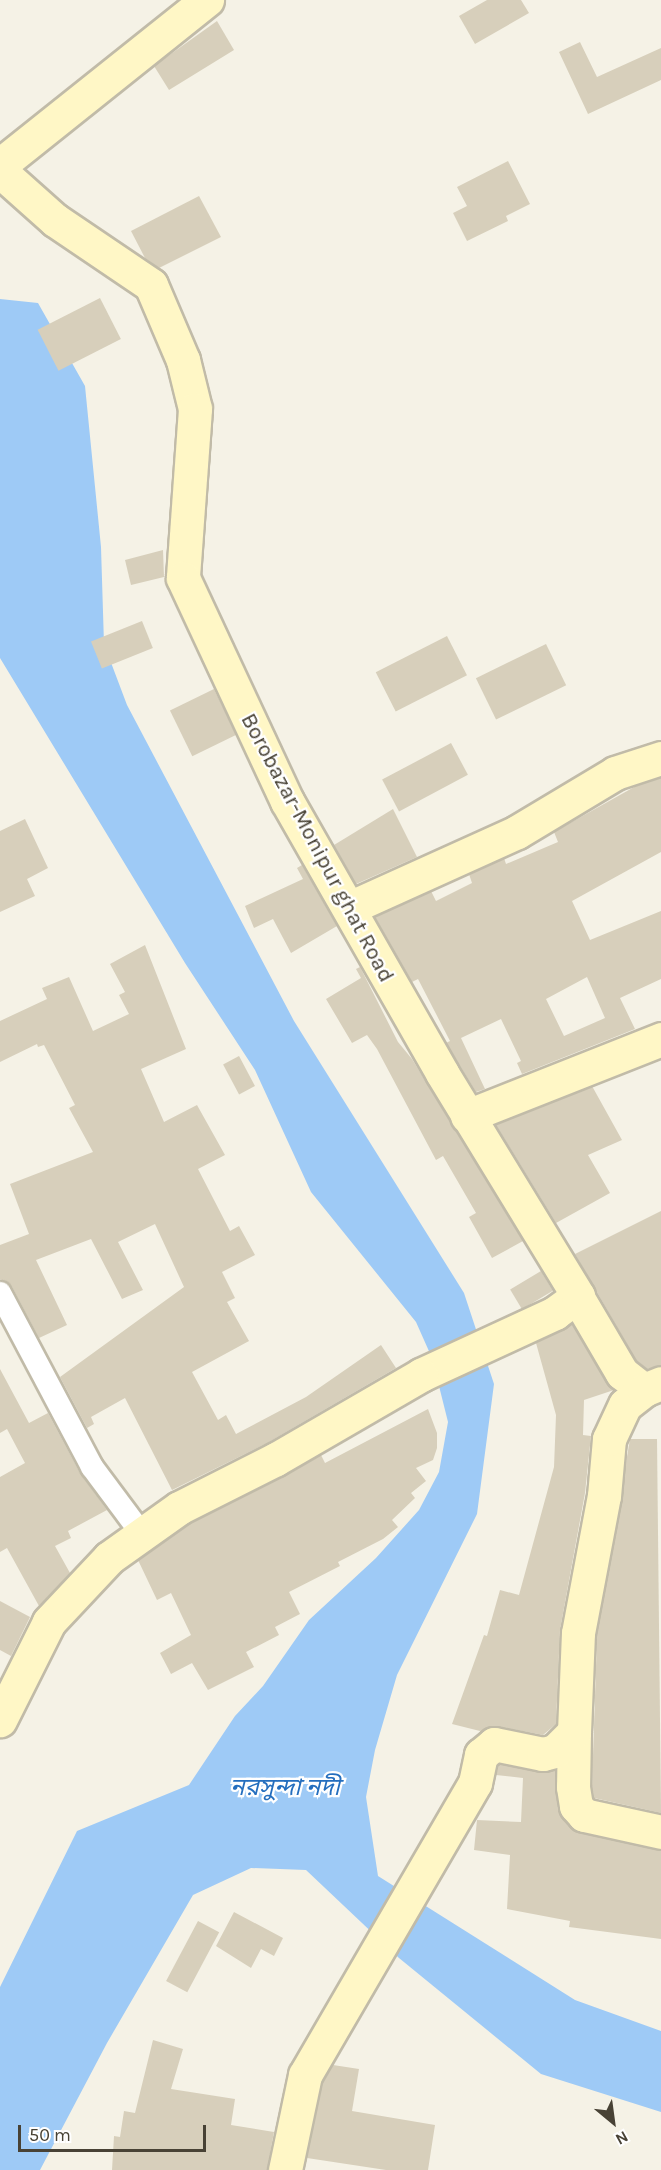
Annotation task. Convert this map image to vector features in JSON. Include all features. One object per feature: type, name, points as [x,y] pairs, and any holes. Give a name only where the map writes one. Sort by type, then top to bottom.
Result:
[{"type":"street","points":[[0,165],[207,0]]},
{"type":"street","name":"Borobazar-Monipur ghat Road","points":[[0,171],[55,220],[151,285],[183,360],[195,409],[183,579],[287,801],[468,1116],[622,1373],[652,1386]]},
{"type":"street","points":[[349,908],[517,832],[615,772],[661,758]]},
{"type":"street","points":[[468,1116],[661,1039]]},
{"type":"street","points":[[0,1293],[92,1467],[142,1534]]},
{"type":"street","points":[[0,1720],[49,1622],[65,1600],[109,1558],[179,1508],[276,1459],[421,1375],[530,1325],[578,1298]]},
{"type":"street","points":[[652,1386],[625,1406],[609,1439],[604,1496],[578,1633],[573,1787],[576,1806],[584,1815],[661,1832]]},
{"type":"street","points":[[285,2170],[305,2075],[476,1783],[481,1755],[494,1744],[543,1754],[555,1751],[574,1732]]},
{"type":"water","name":"নরসুন্দা নদী","points":[[0,299],[38,303],[85,386],[101,547],[104,644],[127,705],[294,1021],[464,1293],[494,1384],[477,1514],[397,1675],[375,1750],[366,1797],[378,1876],[575,2000],[661,2031],[661,2112],[541,2074],[399,1958],[306,1870],[251,1868],[193,1895],[107,2043],[40,2170],[0,2170],[0,1987],[77,1831],[189,1785],[235,1716],[263,1686],[309,1620],[376,1558],[419,1510],[439,1472],[448,1422],[432,1358],[416,1322],[311,1192],[255,1070],[185,963],[0,658]]},
{"type":"building","points":[[487,0],[521,0],[529,13],[475,44],[459,16]]},
{"type":"building","points":[[217,21],[234,50],[169,90],[154,66]]},
{"type":"building","points":[[580,42],[597,77],[661,48],[661,80],[588,114],[559,52]]},
{"type":"building","points":[[508,161],[530,204],[506,216],[508,221],[467,241],[453,213],[467,206],[457,187]]},
{"type":"building","points":[[199,196],[221,237],[159,268],[145,258],[131,231]]},
{"type":"building","points":[[100,298],[121,339],[59,371],[38,330]]},
{"type":"building","points":[[163,550],[164,577],[131,585],[125,560]]},
{"type":"building","points":[[142,621],[153,648],[102,668],[91,642]]},
{"type":"building","points":[[447,636],[467,675],[396,712],[376,672]]},
{"type":"building","points":[[546,644],[566,685],[496,720],[476,678]]},
{"type":"building","points":[[214,689],[236,735],[192,756],[170,710]]},
{"type":"building","points":[[451,743],[468,775],[399,811],[382,780]]},
{"type":"building","points":[[661,778],[661,852],[572,901],[590,940],[661,911],[661,979],[620,998],[635,1029],[522,1074],[517,1063],[521,1061],[501,1019],[461,1038],[485,1089],[476,1092],[446,1043],[450,1041],[418,979],[412,982],[375,917],[431,891],[436,901],[472,883],[469,874],[504,858],[506,864],[558,842],[554,832],[636,786]],"holes":[[[587,977],[605,1018],[564,1036],[546,999]]]},
{"type":"building","points":[[393,809],[417,857],[356,884],[334,845]]},
{"type":"building","points":[[25,819],[48,868],[27,879],[35,896],[0,912],[0,831]]},
{"type":"building","points":[[302,865],[337,926],[291,953],[273,919],[254,928],[245,906],[303,879],[297,868]]},
{"type":"building","points":[[145,945],[186,1049],[141,1069],[164,1122],[197,1105],[225,1155],[198,1169],[230,1231],[239,1226],[255,1255],[222,1272],[235,1298],[227,1302],[249,1341],[192,1372],[218,1420],[226,1415],[236,1434],[306,1397],[381,1345],[396,1368],[267,1443],[172,1490],[125,1398],[91,1417],[94,1424],[87,1428],[60,1377],[184,1287],[155,1224],[118,1242],[143,1290],[122,1299],[91,1239],[36,1260],[67,1325],[39,1338],[12,1287],[0,1279],[0,1245],[29,1234],[10,1184],[93,1152],[69,1108],[75,1105],[44,1045],[38,1047],[37,1044],[0,1062],[0,1021],[47,999],[42,988],[69,977],[93,1031],[129,1014],[119,995],[125,992],[110,964]]},
{"type":"building","points":[[360,967],[398,1042],[412,1059],[523,1241],[492,1258],[469,1217],[476,1213],[443,1156],[436,1160],[377,1049],[367,1035],[352,1043],[326,999],[361,978],[356,969]]},
{"type":"building","points":[[239,1056],[255,1086],[239,1094],[223,1064]]},
{"type":"building","points":[[592,1086],[622,1140],[588,1155],[610,1193],[556,1223],[496,1125]]},
{"type":"building","points":[[661,1211],[661,1365],[647,1369],[636,1360],[575,1254]]},
{"type":"building","points":[[541,1271],[553,1291],[522,1309],[510,1290]]},
{"type":"building","points":[[572,1324],[614,1390],[584,1400],[583,1435],[591,1436],[585,1493],[560,1630],[556,1724],[543,1735],[497,1726],[480,1731],[452,1724],[484,1635],[487,1636],[500,1590],[519,1595],[554,1467],[556,1415],[536,1343]]},
{"type":"building","points":[[0,1369],[29,1423],[48,1413],[80,1473],[107,1510],[68,1531],[71,1538],[55,1546],[70,1573],[39,1606],[7,1548],[0,1552],[0,1477],[25,1463],[7,1429],[0,1433]]},
{"type":"building","points":[[428,1409],[437,1433],[437,1448],[433,1460],[416,1468],[426,1481],[411,1493],[415,1498],[392,1520],[398,1527],[383,1539],[338,1562],[340,1566],[289,1592],[300,1614],[275,1627],[279,1635],[246,1652],[254,1667],[208,1690],[192,1663],[171,1674],[160,1653],[191,1635],[171,1593],[157,1600],[138,1560],[189,1524],[321,1455],[325,1463]]},
{"type":"building","points":[[630,1439],[657,1439],[661,1813],[594,1798],[592,1786],[597,1635]]},
{"type":"building","points":[[0,1601],[30,1617],[11,1656],[0,1650]]},
{"type":"building","points":[[499,1764],[539,1772],[555,1770],[558,1810],[570,1827],[579,1833],[661,1850],[661,1939],[569,1927],[570,1921],[507,1909],[510,1855],[474,1850],[477,1820],[521,1822],[523,1778],[496,1775]]},
{"type":"building","points":[[234,1912],[283,1938],[274,1956],[261,1949],[251,1968],[216,1946]]},
{"type":"building","points":[[198,1921],[219,1932],[187,1992],[166,1981]]},
{"type":"building","points":[[153,2040],[183,2049],[171,2089],[235,2099],[231,2125],[274,2132],[267,2170],[112,2170],[114,2136],[120,2137],[124,2111],[135,2113]]},
{"type":"building","points":[[333,2065],[359,2069],[352,2111],[435,2125],[428,2170],[386,2170],[307,2158],[323,2082]]}]
